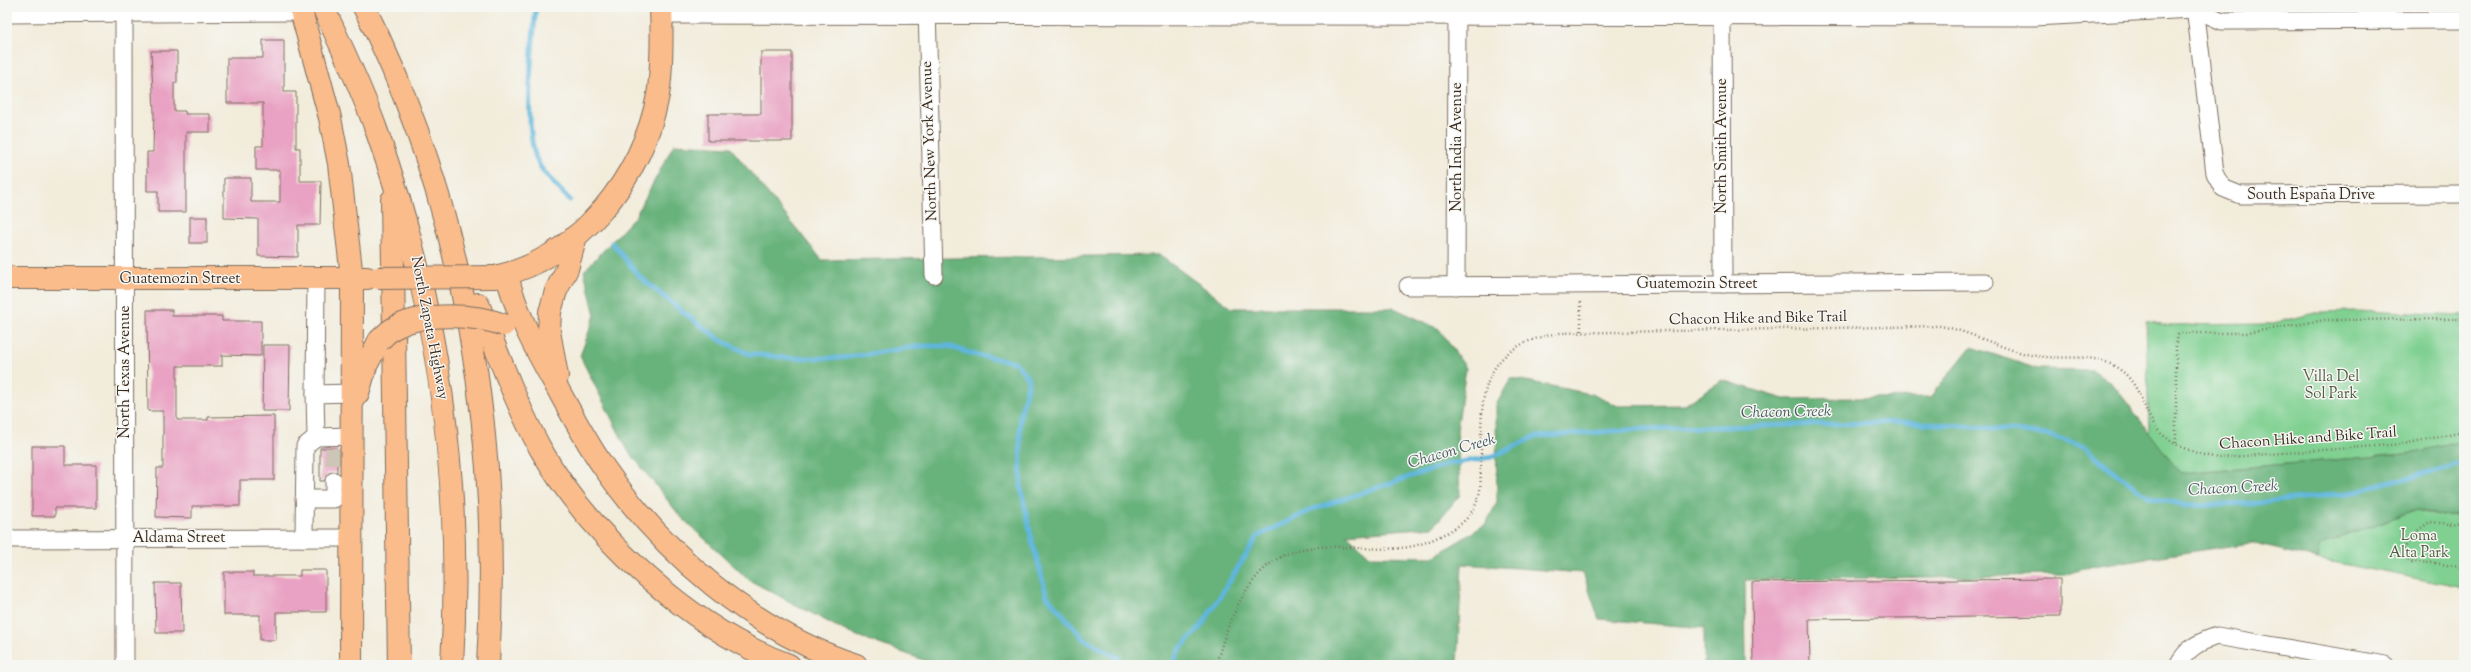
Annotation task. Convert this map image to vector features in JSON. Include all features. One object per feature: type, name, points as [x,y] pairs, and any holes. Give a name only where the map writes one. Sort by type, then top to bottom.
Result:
[{"type":"main road","name":"North Zapata Highway","points":[[323,7],[350,66],[392,174],[414,251],[434,343],[443,402],[455,539],[456,606],[452,665]]},
{"type":"main road","points":[[364,7],[381,41],[424,152],[453,244],[512,392],[541,449],[569,492],[610,541],[651,581],[697,615],[748,647],[789,665]]},
{"type":"main road","points":[[301,10],[330,118],[339,164],[352,278],[351,393],[343,434],[351,538],[353,660]]},
{"type":"main road","points":[[661,11],[658,94],[642,150],[627,178],[608,203],[576,236],[538,262],[501,276],[559,392],[603,466],[634,507],[666,542],[706,578],[750,612],[788,635],[839,660],[856,665]]},
{"type":"main road","points":[[392,174],[392,357],[399,665]]},
{"type":"main road","points":[[559,392],[549,331],[550,312],[556,291],[567,269],[576,236]]},
{"type":"main road","points":[[453,244],[484,421],[488,474],[493,600],[488,665]]},
{"type":"main road","name":"Guatemozin Street","points":[[7,278],[378,278],[501,276]]},
{"type":"main road","points":[[343,434],[366,366],[379,340],[394,328],[408,322],[445,317],[473,317],[504,326],[514,333],[559,392]]},
{"type":"street","points":[[661,11],[1722,11],[2033,17],[2196,8],[2222,21],[2369,14],[2464,20]]},
{"type":"street","name":"South España Drive","points":[[2196,8],[2216,173],[2223,188],[2240,195],[2464,194]]},
{"type":"street","points":[[7,14],[124,10],[301,10]]},
{"type":"street","name":"North Texas Avenue","points":[[124,10],[125,665]]},
{"type":"street","name":"North New York Avenue","points":[[927,11],[934,275]]},
{"type":"street","name":"North India Avenue","points":[[1456,286],[1457,11]]},
{"type":"street","name":"North Smith Avenue","points":[[1722,11],[1723,284]]},
{"type":"street","points":[[316,278],[316,437]]},
{"type":"street","name":"Guatemozin Street","points":[[1408,286],[1985,282]]},
{"type":"street","points":[[315,394],[351,393]]},
{"type":"street","points":[[304,538],[305,446],[316,437],[343,434]]},
{"type":"street","points":[[304,499],[334,499],[334,481]]},
{"type":"street","name":"Aldama Street","points":[[7,539],[351,538]]},
{"type":"street","points":[[2178,665],[2185,652],[2199,642],[2217,636],[2385,665]]},
{"type":"path","points":[[1581,302],[1581,332]]},
{"type":"path","points":[[2176,443],[2176,346],[2178,335],[2182,333],[2248,333],[2325,320],[2464,319]]},
{"type":"path","name":"Chacon Hike and Bike Trail","points":[[1216,665],[1237,607],[1261,572],[1277,559],[1294,551],[1314,548],[1399,548],[1416,546],[1437,538],[1458,527],[1471,514],[1477,504],[1481,474],[1482,404],[1486,385],[1492,369],[1505,355],[1524,343],[1543,335],[1581,332],[1940,326],[1955,329],[2025,354],[2095,358],[2107,362],[2119,369],[2133,382],[2154,424],[2162,434],[2176,443],[2206,456],[2232,458],[2403,444],[2464,432]]},
{"type":"path","points":[[2464,522],[2452,524],[2430,522],[2406,543],[2404,552],[2405,557],[2411,562],[2436,563],[2464,568]]},
{"type":"green space","points":[[674,144],[730,147],[822,260],[1159,255],[1232,308],[1394,308],[1439,329],[1466,368],[1457,430],[1460,495],[1433,527],[1346,534],[1370,556],[1433,557],[1486,524],[1497,502],[1496,405],[1511,378],[1591,394],[1618,406],[1685,405],[1722,380],[1784,399],[1930,397],[1971,347],[2038,369],[2093,370],[2113,384],[2180,473],[2405,454],[2464,441],[2464,514],[2448,517],[2417,509],[2320,545],[2317,559],[2251,543],[2093,566],[2065,575],[1745,580],[1746,665],[1704,665],[1704,628],[1599,619],[1583,573],[1462,564],[1457,665],[937,665],[849,633],[749,580],[680,516],[627,449],[580,356],[595,315],[584,271],[635,217]]},
{"type":"green space","name":"Villa Del Sol Park","points":[[2356,311],[2464,315],[2464,441],[2405,454],[2180,473],[2149,433],[2146,321],[2165,325],[2269,324],[2319,312]]},
{"type":"green space","name":"Loma Alta Park","points":[[2417,509],[2446,516],[2458,516],[2464,514],[2464,588],[2317,559],[2320,545]]},
{"type":"building","points":[[263,40],[284,40],[284,92],[296,92],[296,148],[300,148],[300,181],[321,181],[320,225],[298,225],[298,257],[258,256],[258,219],[224,218],[224,178],[251,178],[251,202],[280,202],[280,170],[256,170],[256,146],[263,146],[263,103],[227,103],[227,58],[263,58]]},
{"type":"building","points":[[151,51],[177,51],[177,83],[174,83],[174,111],[185,111],[185,114],[210,114],[210,132],[186,132],[186,212],[158,212],[158,191],[147,191],[147,152],[153,152],[154,112]]},
{"type":"building","points":[[761,52],[792,52],[792,141],[708,141],[708,114],[761,114]]},
{"type":"building","points":[[190,217],[207,217],[207,243],[190,243]]},
{"type":"building","points":[[147,310],[172,310],[172,316],[222,316],[222,321],[261,321],[261,356],[222,355],[222,366],[177,366],[177,420],[208,420],[208,417],[274,416],[274,480],[240,480],[240,506],[192,506],[192,518],[156,517],[157,468],[163,468],[163,411],[148,411]]},
{"type":"building","points":[[263,345],[290,345],[289,411],[262,411]]},
{"type":"building","points":[[32,446],[65,446],[65,465],[96,465],[96,508],[55,508],[55,516],[32,516]]},
{"type":"building","points":[[320,448],[337,448],[337,472],[329,473],[324,481],[320,481]]},
{"type":"building","points":[[300,570],[326,570],[326,612],[276,612],[276,640],[260,640],[260,615],[224,615],[224,572],[253,572],[253,576],[300,576]]},
{"type":"building","points":[[2060,579],[2060,616],[1809,619],[1810,665],[1753,665],[1752,582]]},
{"type":"building","points":[[155,583],[181,583],[182,633],[156,633]]},
{"type":"waterway","points":[[536,7],[530,79],[531,136],[539,165],[554,184],[570,200]]},
{"type":"waterway","points":[[612,243],[640,277],[683,312],[722,341],[749,354],[791,358],[841,358],[921,346],[948,346],[976,355],[1015,362],[1029,379],[1020,417],[1021,488],[1032,541],[1047,596],[1084,639],[1131,665]]},
{"type":"waterway","name":"Chacon Creek","points":[[1172,665],[1179,650],[1202,625],[1258,536],[1313,509],[1448,464],[1492,457],[1534,437],[1640,429],[1908,422],[1990,428],[2052,436],[2085,447],[2118,475],[2150,497],[2184,505],[2257,503],[2349,493],[2464,463]]},
{"type":"tunnel","points":[[334,448],[334,481]]}]
